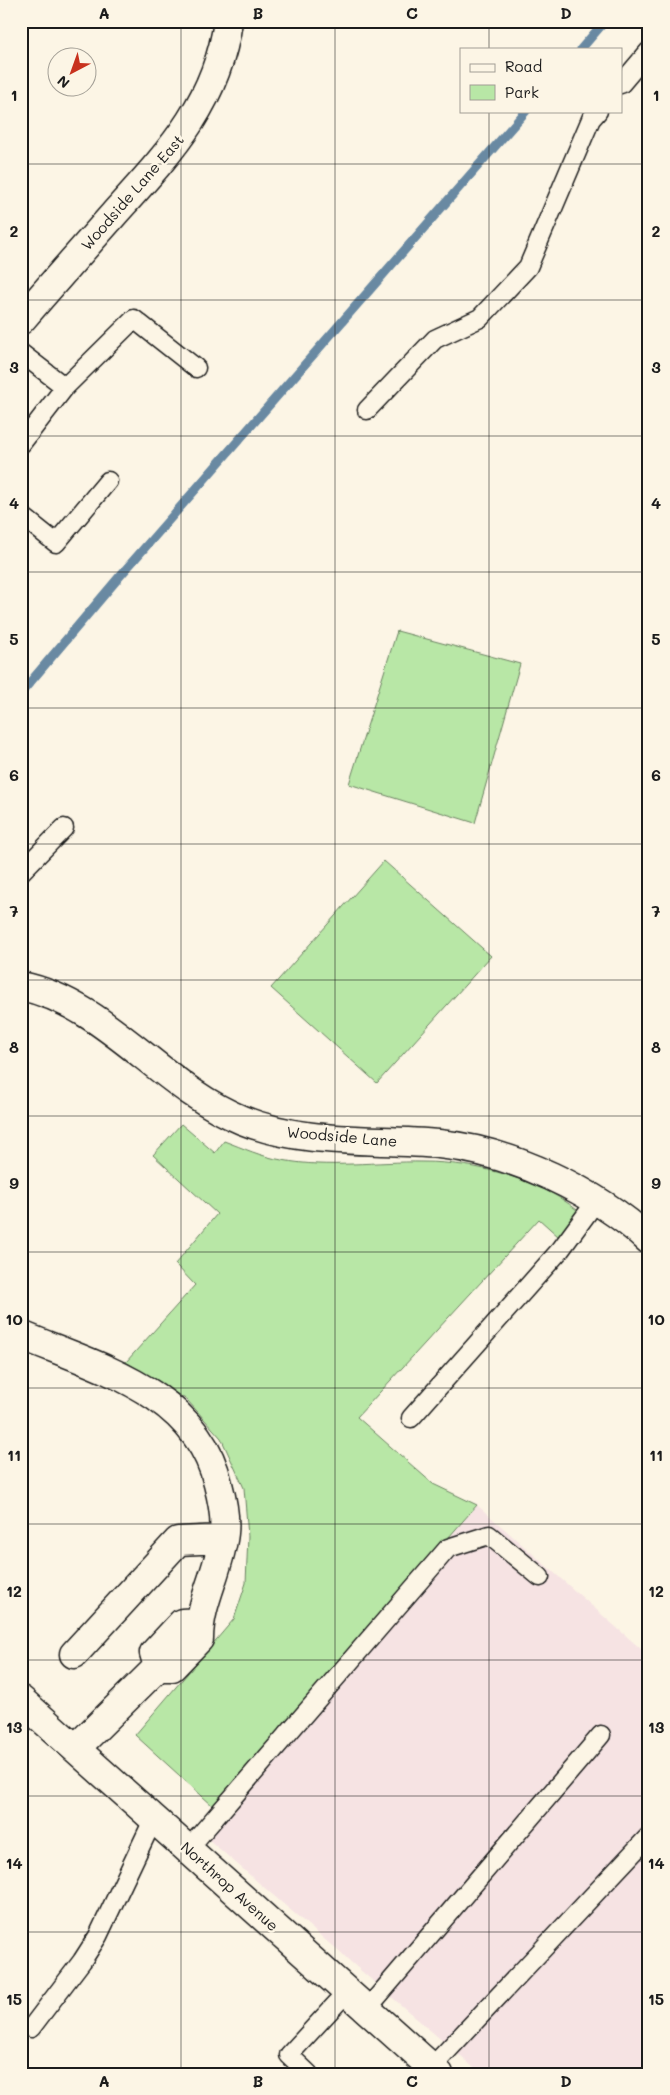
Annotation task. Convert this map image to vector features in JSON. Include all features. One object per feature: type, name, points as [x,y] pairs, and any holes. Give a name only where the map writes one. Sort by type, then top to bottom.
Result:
[{"type":"street","name":"Woodside Lane East","points":[[21,320],[176,145],[199,110],[216,72],[228,21]]},
{"type":"street","name":"Woodside Lane","points":[[21,986],[41,990],[72,1003],[199,1097],[240,1120],[264,1128],[306,1137],[441,1144],[488,1153],[526,1165],[597,1200],[649,1240]]},
{"type":"street","points":[[24,1340],[142,1386],[168,1404],[192,1427],[205,1447],[216,1474],[223,1503],[223,1539],[218,1567],[199,1622],[199,1639],[172,1667],[158,1667],[76,1748]]},
{"type":"street","points":[[74,1654],[178,1541],[223,1539]]},
{"type":"street","name":"Northrop Avenue","points":[[21,1700],[436,2071]]},
{"type":"lane","points":[[622,83],[649,51]]},
{"type":"lane","points":[[367,410],[435,339],[480,318],[528,267],[591,119],[597,112]]},
{"type":"lane","points":[[21,444],[65,387],[134,319],[196,368]]},
{"type":"lane","points":[[21,353],[65,387]]},
{"type":"lane","points":[[21,515],[56,543],[108,481]]},
{"type":"lane","points":[[21,872],[64,828]]},
{"type":"lane","points":[[411,1418],[561,1249],[597,1200]]},
{"type":"lane","points":[[188,1849],[448,1548],[489,1536],[540,1577]]},
{"type":"lane","points":[[367,2009],[601,1735]]},
{"type":"lane","points":[[31,2028],[82,1961],[98,1936],[154,1818]]},
{"type":"lane","points":[[436,2071],[649,1836]]},
{"type":"lane","points":[[309,2074],[288,2055],[348,1991]]},
{"type":"shaded area","points":[[477,1505],[649,1656],[649,2074],[481,2074],[194,1827],[259,1757]]},
{"type":"green space","points":[[397,631],[520,664],[475,823],[349,784]]},
{"type":"green space","points":[[384,861],[491,956],[377,1083],[271,988]]},
{"type":"green space","points":[[181,1124],[215,1153],[224,1141],[267,1157],[299,1163],[423,1162],[463,1165],[504,1174],[524,1181],[544,1189],[577,1210],[577,1218],[559,1237],[539,1219],[357,1417],[433,1484],[477,1505],[213,1806],[135,1735],[234,1619],[246,1583],[248,1536],[244,1488],[221,1438],[187,1400],[126,1362],[195,1285],[175,1264],[217,1214],[153,1155]]},
{"type":"waterway","points":[[582,48],[605,21]]},
{"type":"waterway","points":[[21,693],[120,576],[525,112]]}]
